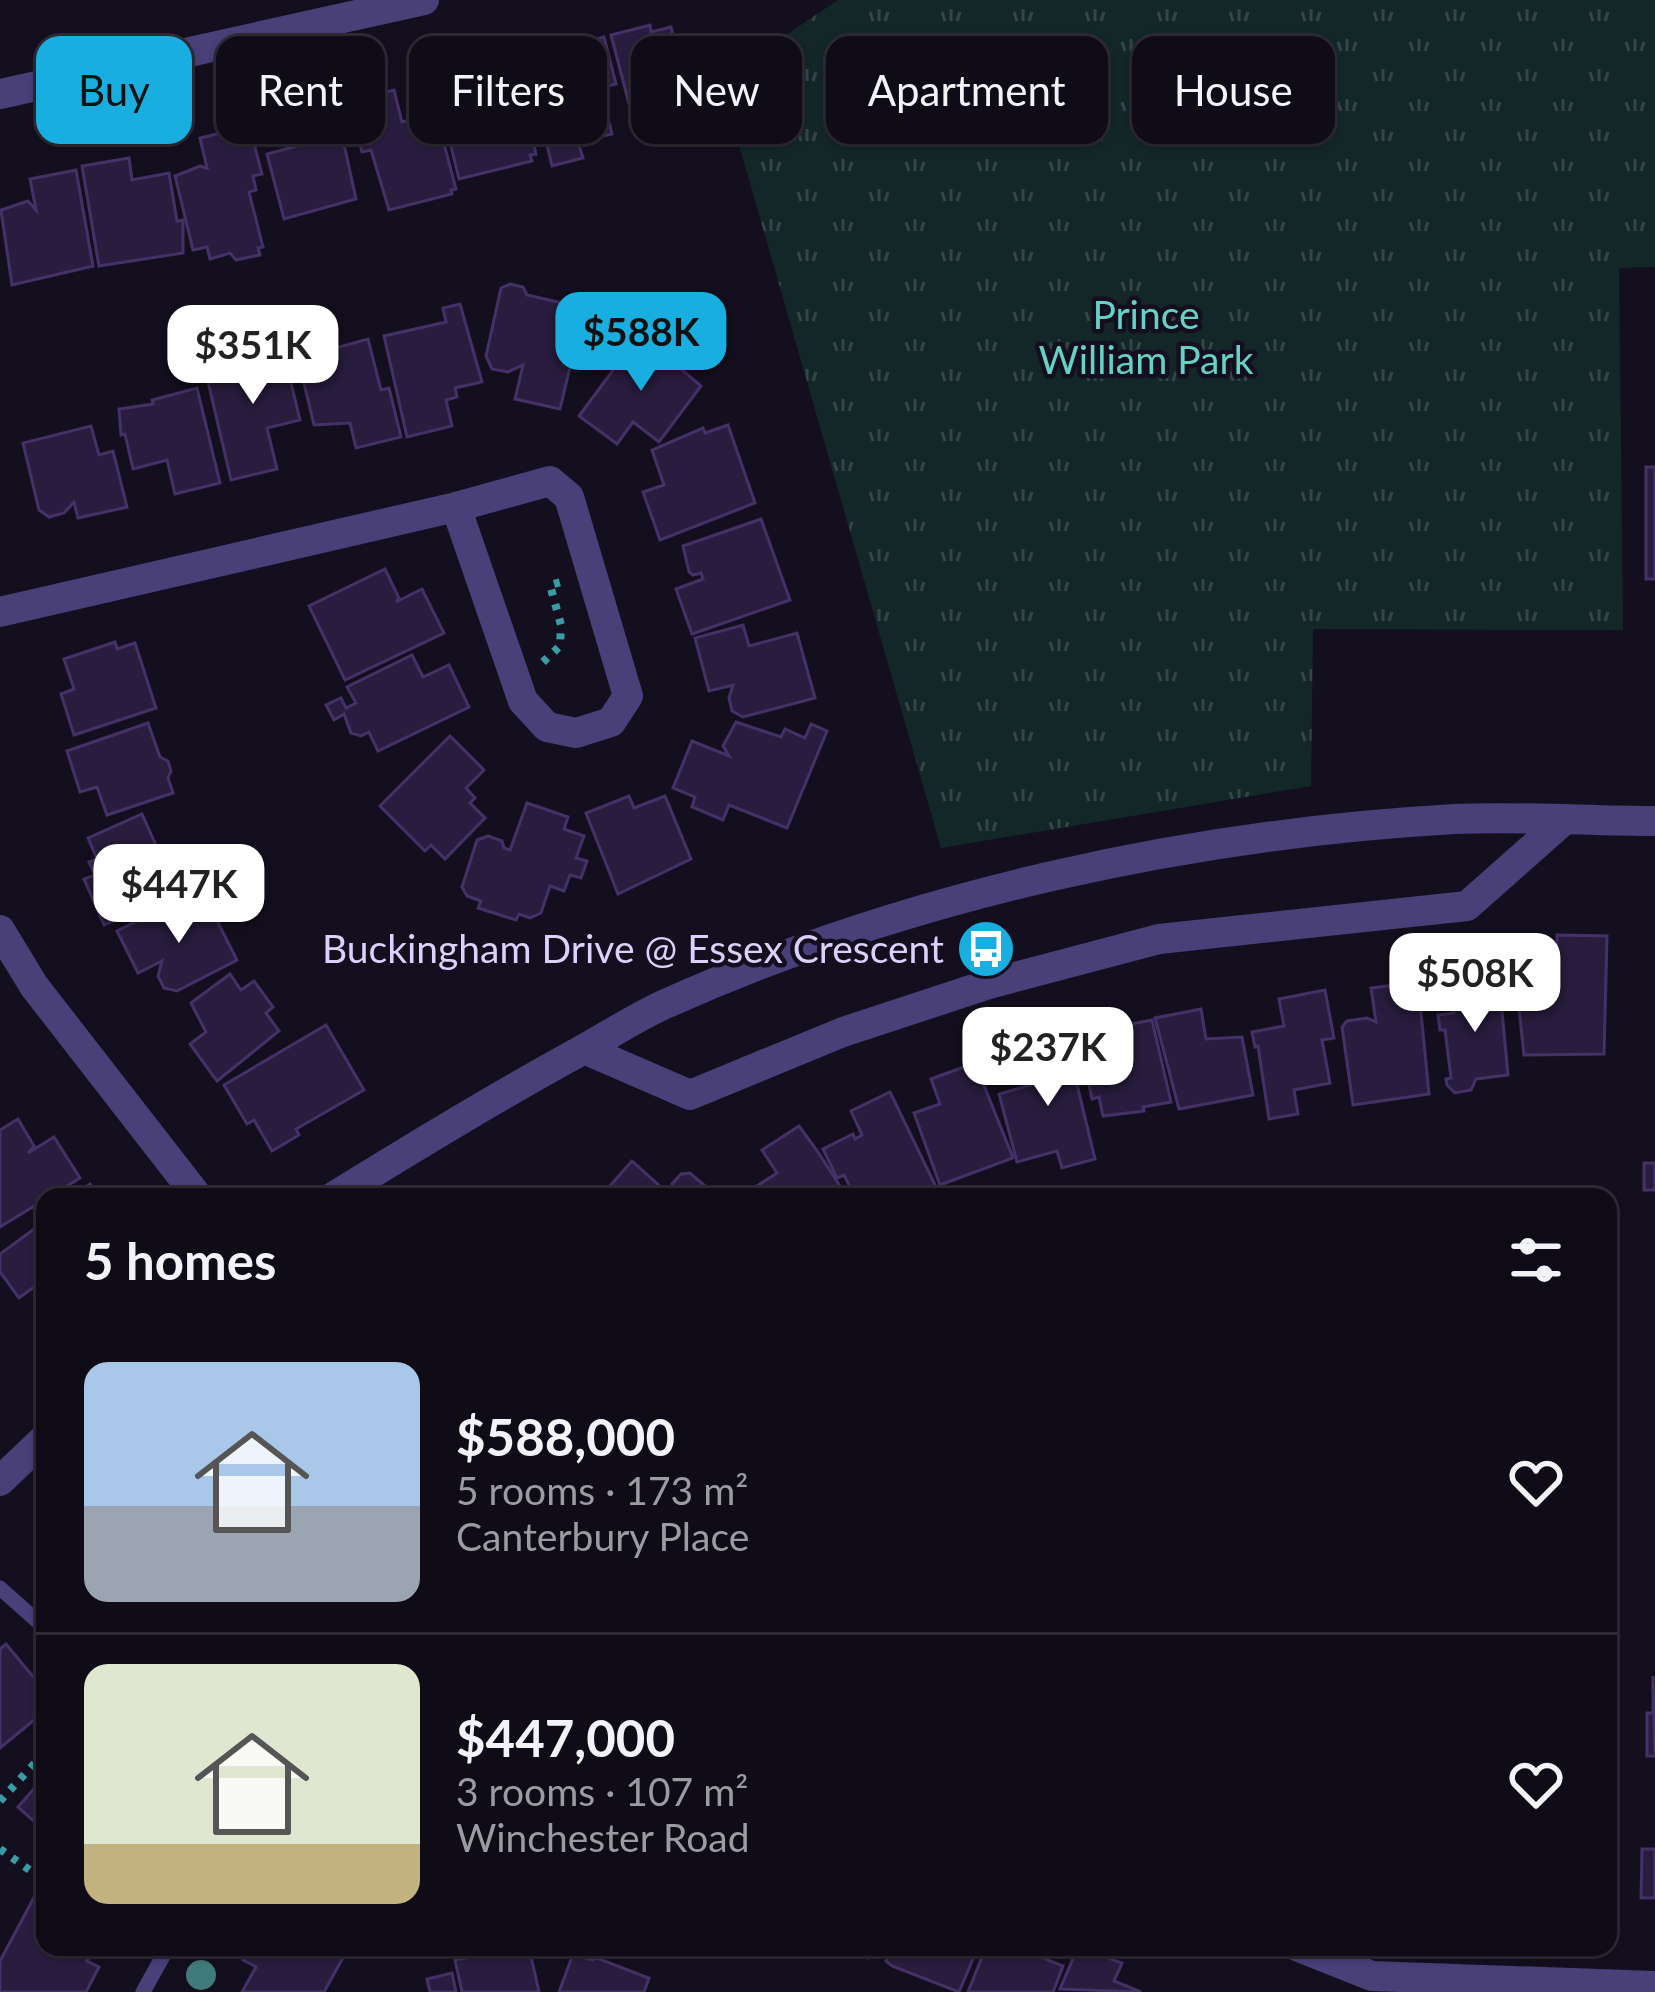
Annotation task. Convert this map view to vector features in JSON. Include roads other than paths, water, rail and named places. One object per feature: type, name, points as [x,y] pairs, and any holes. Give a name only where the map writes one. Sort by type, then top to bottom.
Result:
[{"type":"street","points":[[0,94],[424,0]]},
{"type":"street","points":[[0,612],[550,481],[569,496],[628,696],[611,722],[576,733],[547,727],[523,701],[455,507]]},
{"type":"street","points":[[347,1188],[660,1006],[804,950],[970,897],[1094,868],[1301,832],[1458,819],[1655,821]]},
{"type":"street","points":[[584,1049],[690,1095],[864,1025],[989,984],[1159,939],[1467,906],[1564,820]]},
{"type":"street","points":[[0,930],[34,986],[191,1188]]},
{"type":"street","points":[[0,1481],[36,1447]]},
{"type":"street","points":[[1316,1956],[1370,1984],[1655,1986]]},
{"type":"lane","points":[[0,1588],[36,1620]]},
{"type":"lane","points":[[143,1992],[163,1956]]},
{"type":"place","name":"Buckingham Drive @ Essex Crescent","points":[[986,949]]},
{"type":"park label","name":"Prince William Park","points":[[1146,338]]}]
